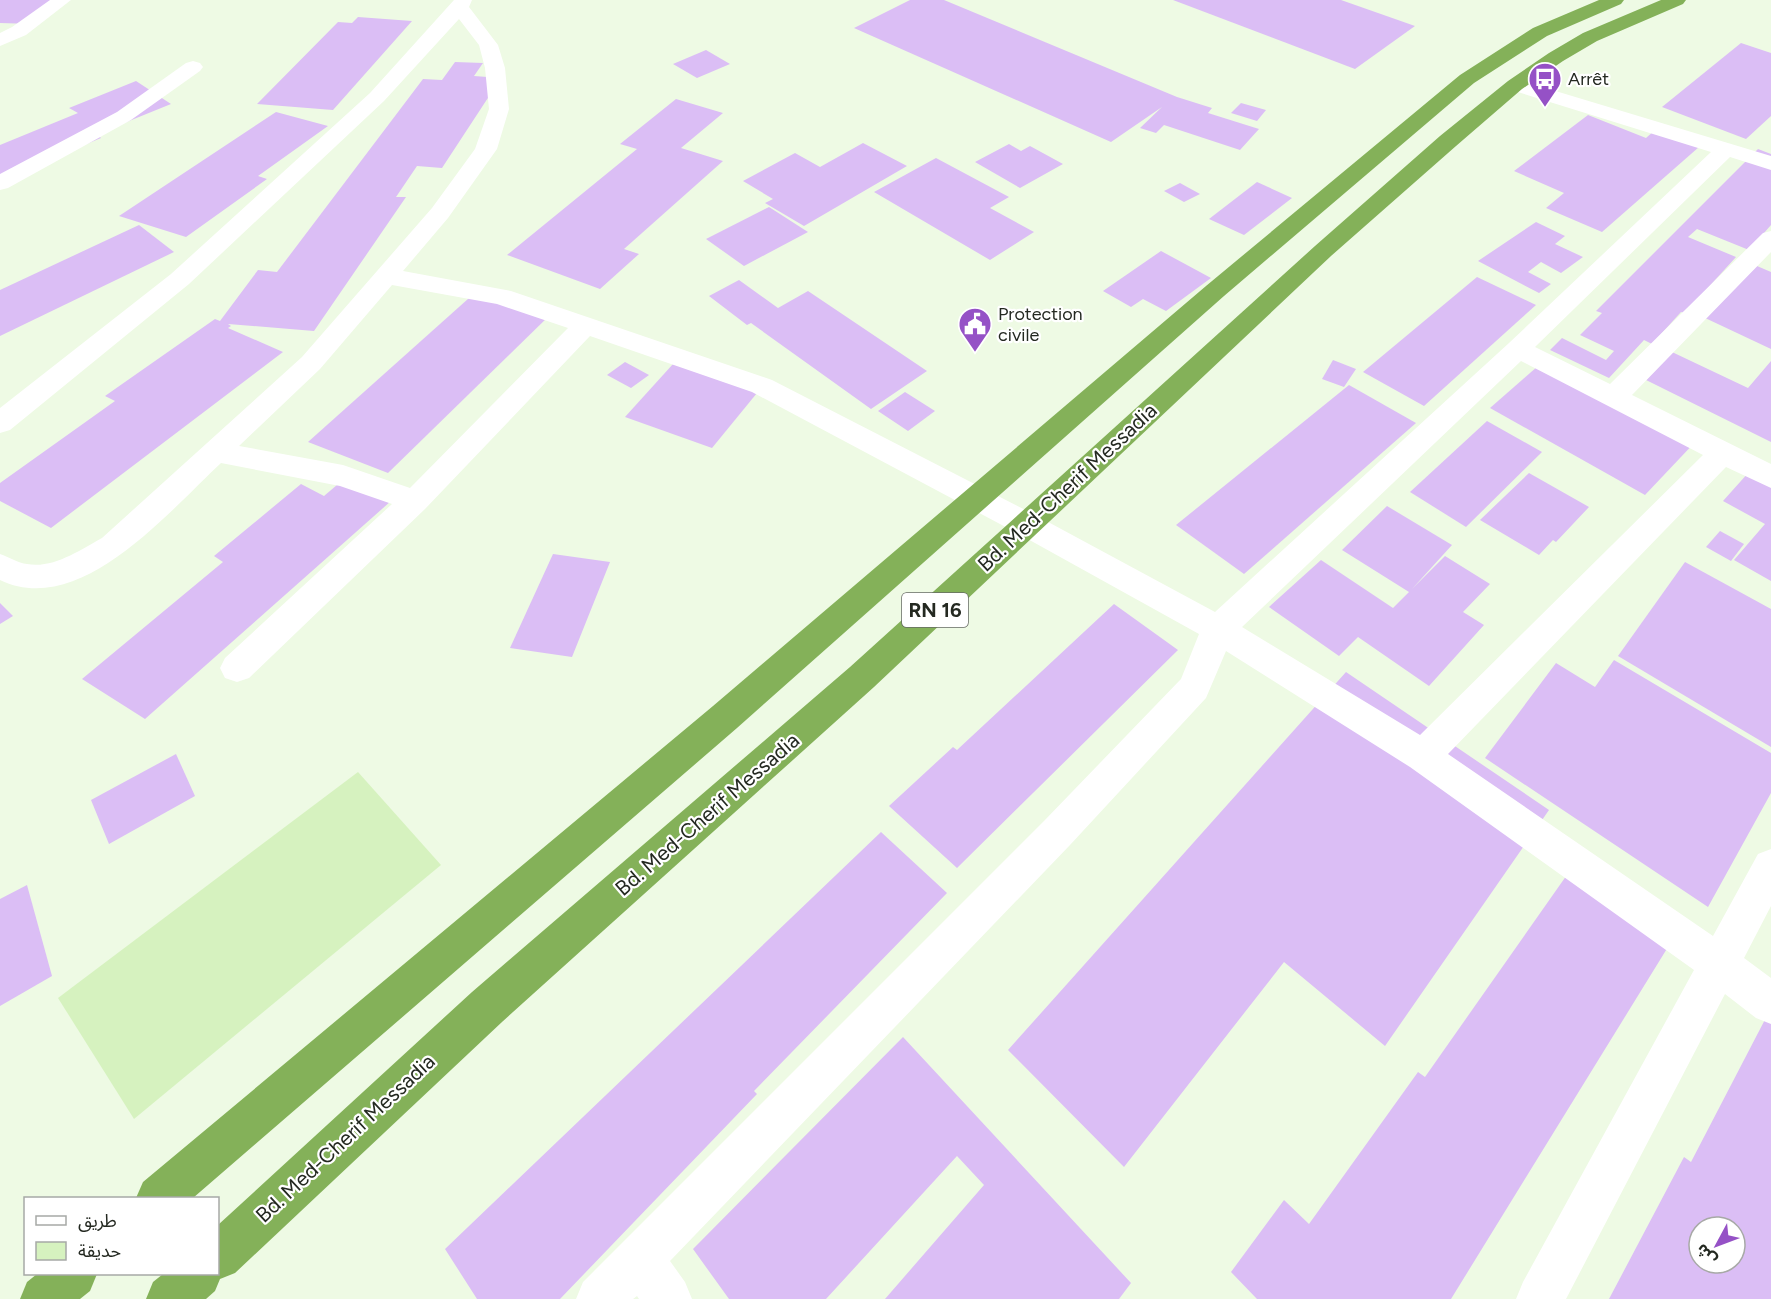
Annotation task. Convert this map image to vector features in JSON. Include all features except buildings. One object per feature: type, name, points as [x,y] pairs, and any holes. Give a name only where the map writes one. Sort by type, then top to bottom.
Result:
[{"type":"highway","name":"RN 16","points":[[160,1197],[725,717],[975,499],[1467,79],[1540,32],[1615,0]]},
{"type":"highway","name":"Bd. Med-Cherif Messadia","points":[[219,1255],[487,1006],[862,678],[1332,243],[1515,85],[1590,37],[1677,0]]},
{"type":"highway","points":[[44,1299],[73,1275]]},
{"type":"highway","points":[[170,1299],[197,1275]]},
{"type":"street","points":[[0,40],[19,31],[62,0]]},
{"type":"street","points":[[0,423],[180,279],[377,97],[462,3],[488,45],[495,68],[499,109],[486,149],[440,213],[311,363],[113,546],[88,559],[45,576],[22,576],[0,566]]},
{"type":"street","points":[[0,183],[124,116],[193,67]]},
{"type":"street","points":[[1515,85],[1771,163]]},
{"type":"street","points":[[600,1299],[1049,841],[1194,688],[1218,629],[1518,350],[1727,148]]},
{"type":"street","points":[[1614,397],[1771,238]]},
{"type":"street","points":[[386,276],[502,297],[762,386],[1218,629],[1424,756],[1771,1003]]},
{"type":"street","points":[[237,668],[415,501],[585,325]]},
{"type":"street","points":[[1518,350],[1771,477]]},
{"type":"street","points":[[214,451],[343,476],[415,501]]},
{"type":"street","points":[[1424,756],[1722,453]]},
{"type":"street","points":[[1540,1299],[1771,867]]},
{"type":"street","points":[[639,1259],[668,1299]]},
{"type":"green space","points":[[358,772],[441,865],[134,1119],[58,998]]},
{"type":"place","name":"Arrêt","points":[[1545,108]]},
{"type":"place","name":"Protection civile","points":[[975,353]]}]
